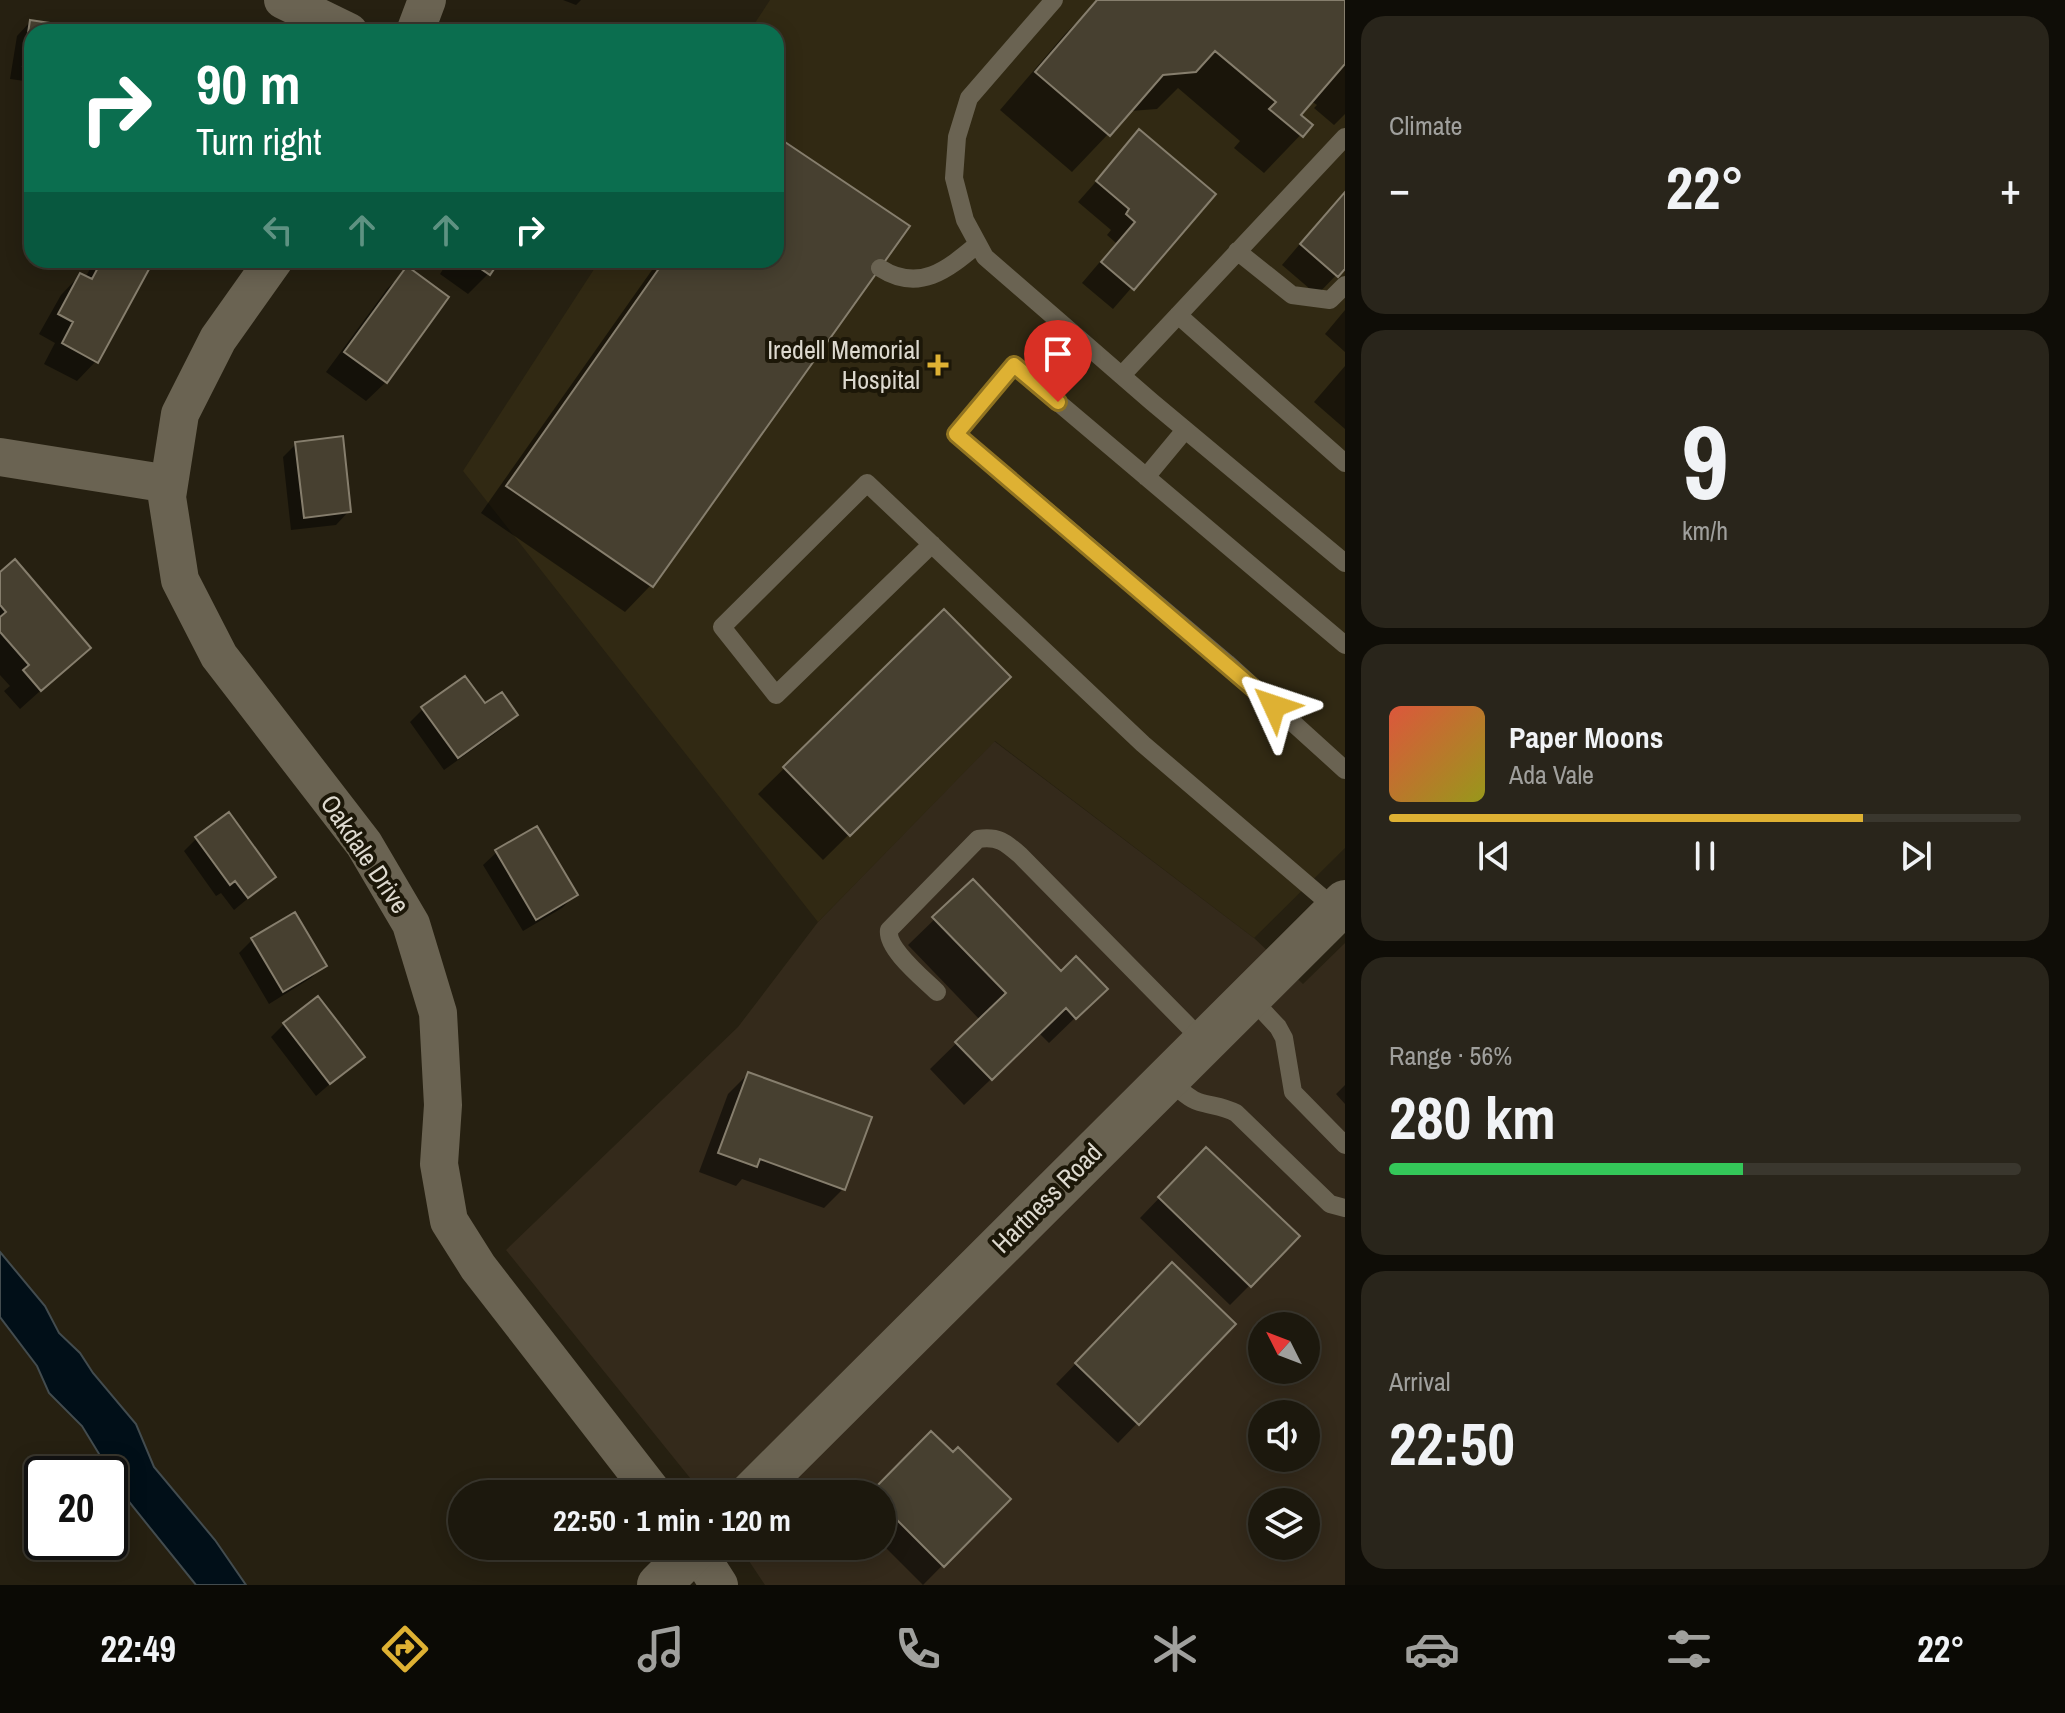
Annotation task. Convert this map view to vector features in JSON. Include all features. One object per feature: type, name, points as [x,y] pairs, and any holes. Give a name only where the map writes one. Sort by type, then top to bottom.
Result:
[{"type":"main road","name":"Hartness Road","points":[[765,1480],[1341,906]]},
{"type":"main road","points":[[659,1585],[683,1560]]},
{"type":"street","points":[[283,0],[332,24]]},
{"type":"street","points":[[418,24],[427,0]]},
{"type":"street","name":"Oakdale Drive","points":[[268,268],[218,339],[180,414],[167,497],[180,580],[219,656],[364,844],[411,924],[438,1013],[443,1105],[439,1164],[449,1221],[478,1267],[643,1480]]},
{"type":"street","points":[[0,457],[169,484]]},
{"type":"street","points":[[704,1560],[719,1585]]},
{"type":"lane","points":[[1054,0],[969,98],[957,137],[954,178],[965,220],[985,257],[1345,563]]},
{"type":"lane","points":[[1122,375],[1345,137]]},
{"type":"lane","points":[[880,268],[895,278],[914,280],[935,275],[978,244]]},
{"type":"lane","points":[[1237,251],[1292,295],[1330,300],[1345,285]]},
{"type":"lane","points":[[1178,315],[1345,463]]},
{"type":"lane","points":[[1345,645],[1014,365],[956,434],[1227,663],[1345,770]]},
{"type":"lane","points":[[1146,477],[1185,430]]},
{"type":"lane","points":[[932,544],[776,695],[722,627],[867,483],[932,544],[1143,744],[1341,906]]},
{"type":"lane","points":[[937,992],[894,948],[888,937],[889,930],[978,839],[996,837],[1020,855],[1204,1042]]},
{"type":"lane","points":[[1250,997],[1278,1027],[1284,1038],[1293,1092],[1345,1145]]},
{"type":"lane","points":[[1168,1078],[1188,1097],[1236,1113],[1330,1204],[1345,1208]]},
{"type":"shaded area","name":"Iredell Memorial Hospital","points":[[770,0],[1345,0],[1345,848],[1254,938],[995,741],[818,922],[463,471],[595,268],[784,268],[784,24],[754,24]]},
{"type":"shaded area","points":[[994,741],[1254,938],[1303,984],[1345,943],[1345,1585],[765,1585],[748,1560],[896,1560],[896,1480],[692,1480],[506,1250],[738,1027],[818,922]]},
{"type":"shaded area","points":[[0,1252],[45,1306],[59,1333],[80,1353],[136,1424],[154,1467],[215,1540],[246,1585],[196,1585],[128,1500],[128,1456],[100,1456],[82,1426],[49,1393],[37,1366],[0,1317]]},
{"type":"building","points":[[1097,0],[1345,0],[1345,64],[1301,115],[1313,125],[1303,137],[1269,109],[1276,102],[1215,51],[1196,72],[1163,75],[1110,136],[1035,72]]},
{"type":"building","points":[[30,20],[57,24],[29,24]]},
{"type":"building","points":[[1139,129],[1216,194],[1134,290],[1101,262],[1135,222],[1126,214],[1129,209],[1096,181]]},
{"type":"building","points":[[784,141],[910,226],[653,587],[506,486],[659,268],[784,268]]},
{"type":"building","points":[[1345,192],[1345,269],[1338,277],[1300,244]]},
{"type":"building","points":[[98,268],[150,268],[98,363],[62,343],[73,322],[58,314],[80,273],[92,279]]},
{"type":"building","points":[[406,268],[449,297],[387,383],[344,352]]},
{"type":"building","points":[[480,268],[495,268],[490,275]]},
{"type":"building","points":[[343,436],[351,512],[304,518],[295,442]]},
{"type":"building","points":[[15,559],[91,648],[41,691],[23,670],[29,665],[0,632],[0,617],[6,612],[0,605],[0,572]]},
{"type":"building","points":[[944,609],[1011,677],[850,836],[783,767]]},
{"type":"building","points":[[465,676],[485,703],[502,692],[518,715],[458,758],[421,707]]},
{"type":"building","points":[[229,812],[276,877],[248,898],[235,881],[230,885],[195,837]]},
{"type":"building","points":[[537,826],[578,895],[536,920],[495,850]]},
{"type":"building","points":[[973,879],[1061,971],[1076,956],[1108,989],[1076,1019],[1066,1008],[992,1080],[955,1042],[1006,993],[932,917]]},
{"type":"building","points":[[295,912],[327,966],[283,992],[251,938]]},
{"type":"building","points":[[318,996],[365,1057],[330,1084],[283,1023]]},
{"type":"building","points":[[748,1072],[872,1117],[845,1190],[760,1159],[757,1167],[718,1153]]},
{"type":"building","points":[[1206,1147],[1300,1236],[1251,1287],[1158,1197]]},
{"type":"building","points":[[1172,1262],[1236,1324],[1139,1425],[1075,1363]]},
{"type":"building","points":[[931,1431],[953,1452],[958,1447],[1011,1499],[944,1567],[896,1519],[896,1480],[883,1480]]},
{"type":"place","name":"Iredell Memorial Hospital","points":[[938,365]]},
{"type":"route","points":[[1058,402],[1014,365],[956,434],[1274,706]]}]
